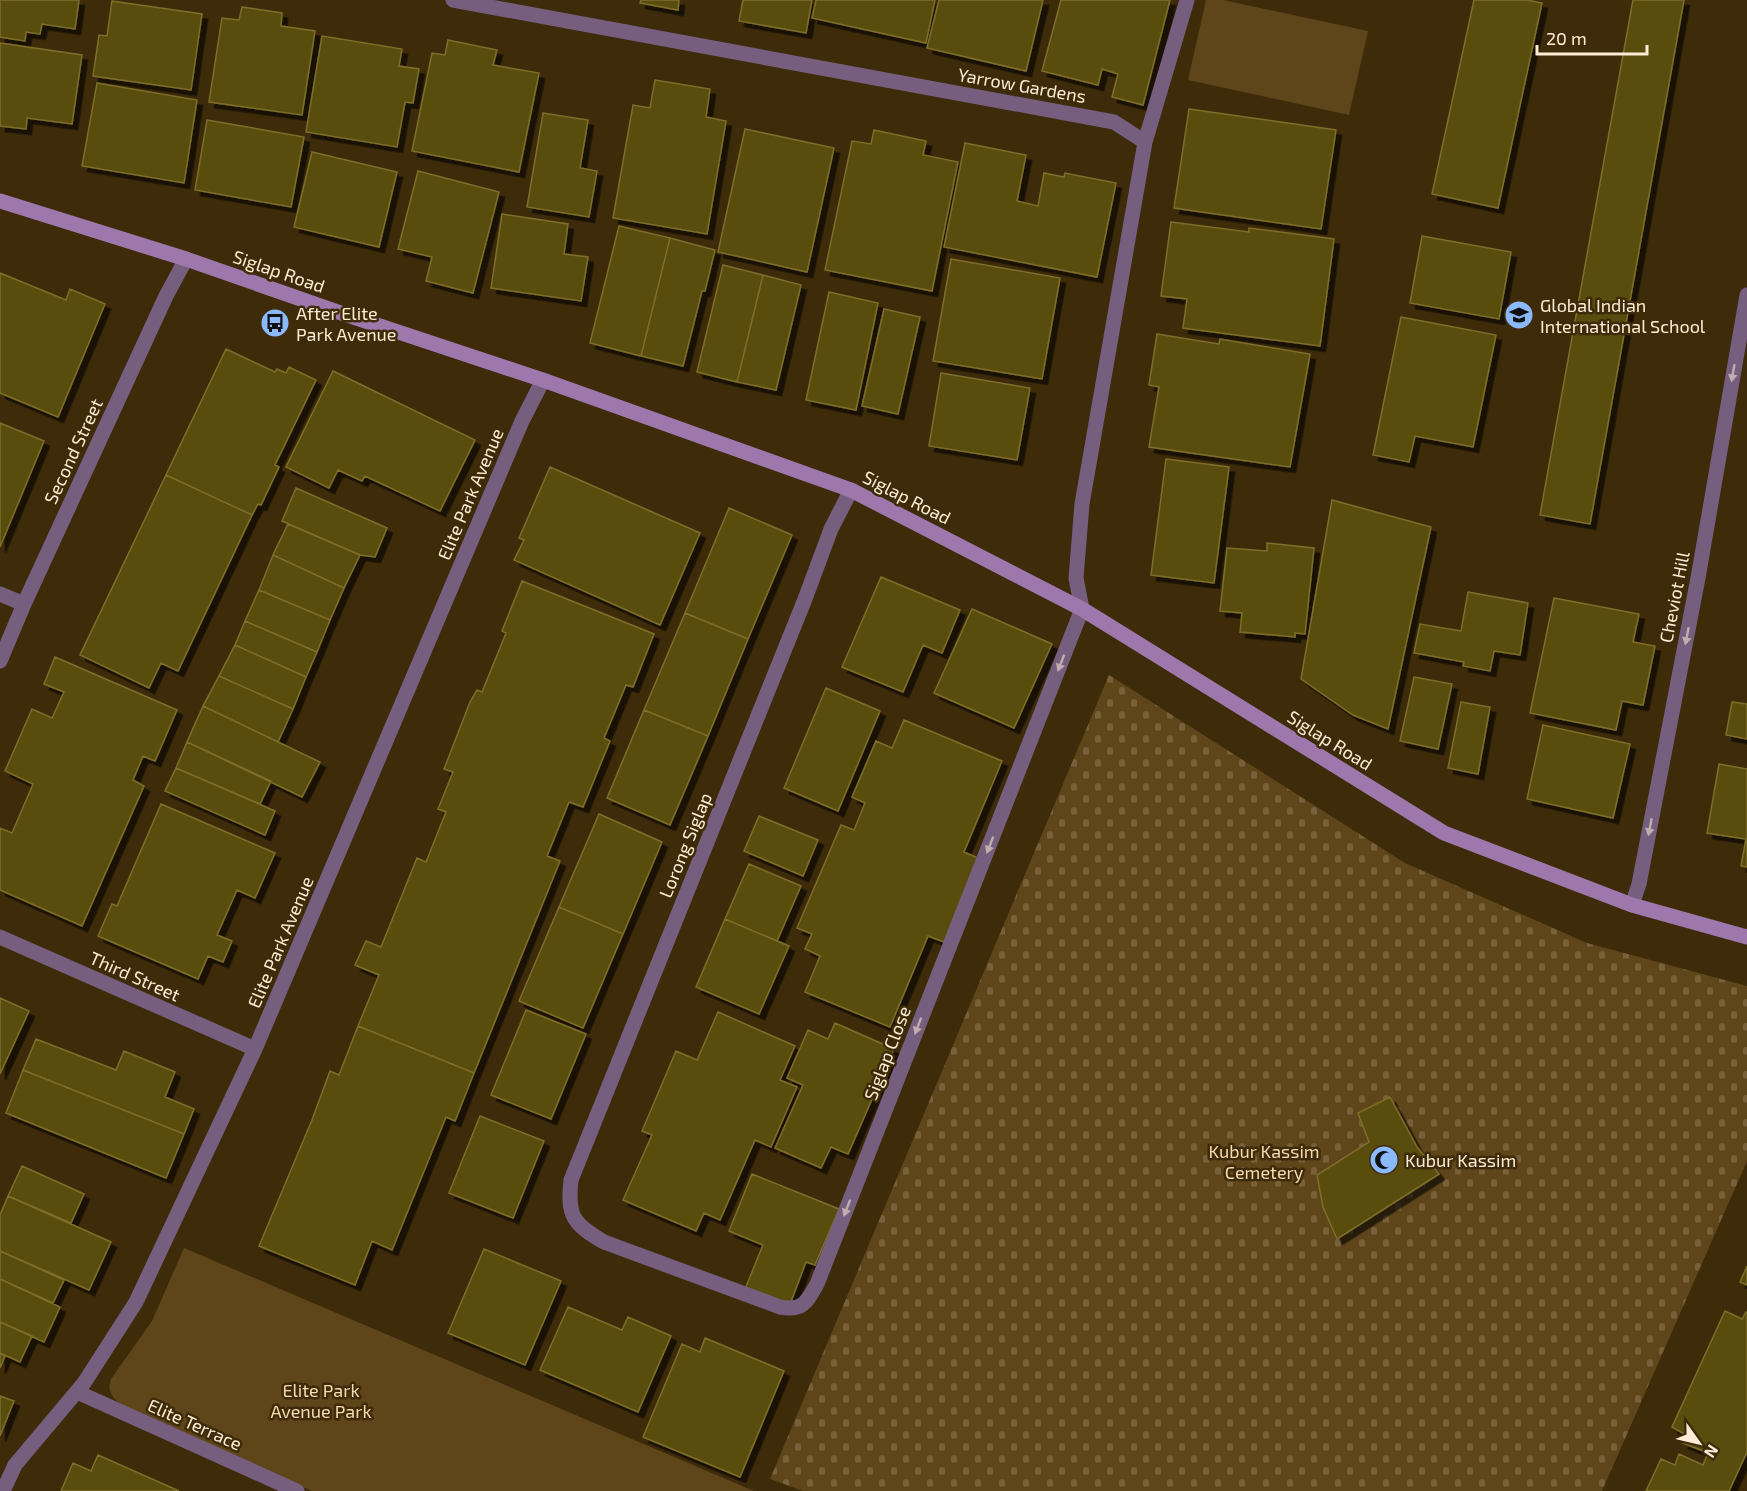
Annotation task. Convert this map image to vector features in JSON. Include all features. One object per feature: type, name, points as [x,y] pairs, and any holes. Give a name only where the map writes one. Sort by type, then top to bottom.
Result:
[{"type":"main road","name":"Siglap Road","points":[[0,201],[186,259],[543,380],[851,490],[1082,609],[1444,833],[1632,905],[1747,937]]},
{"type":"street","name":"Yarrow Gardens","points":[[453,0],[1114,122],[1145,142]]},
{"type":"street","points":[[1082,609],[1076,578],[1082,504],[1145,142],[1187,0]]},
{"type":"street","name":"Second Street","points":[[0,661],[166,296],[186,259]]},
{"type":"street","name":"Cheviot Hill","points":[[1632,905],[1641,874],[1698,578],[1747,295]]},
{"type":"street","name":"Elite Park Avenue","points":[[3,1491],[15,1465],[77,1392],[136,1302],[255,1049],[522,421],[543,380]]},
{"type":"street","name":"Lorong Siglap","points":[[573,1219],[569,1200],[571,1180],[805,599],[831,529],[851,490]]},
{"type":"street","points":[[0,594],[24,604]]},
{"type":"street","name":"Siglap Close","points":[[573,1219],[587,1233],[604,1242],[780,1307],[794,1310],[802,1306],[817,1284],[1082,609]]},
{"type":"street","name":"Third Street","points":[[0,937],[255,1049]]},
{"type":"street","name":"Elite Terrace","points":[[77,1392],[297,1491]]},
{"type":"green space","points":[[1206,0],[1223,0],[1368,31],[1349,115],[1188,80]]},
{"type":"green space","name":"Kubur Kassim Cemetery","points":[[1109,675],[1405,863],[1587,943],[1747,986],[1747,1161],[1602,1491],[803,1491],[770,1479]]},
{"type":"green space","name":"Elite Park Avenue Park","points":[[184,1248],[754,1491],[312,1491],[126,1408],[112,1396],[111,1379],[152,1321]]},
{"type":"building","points":[[0,0],[79,0],[75,29],[42,24],[40,34],[26,32],[25,41],[0,37]]},
{"type":"building","points":[[641,0],[679,0],[678,10],[640,3]]},
{"type":"building","points":[[743,0],[812,0],[806,33],[739,21]]},
{"type":"building","points":[[816,0],[935,0],[926,43],[812,18]]},
{"type":"building","points":[[939,0],[1043,0],[1026,71],[927,48]]},
{"type":"building","points":[[1061,0],[1170,0],[1143,105],[1112,97],[1118,74],[1102,69],[1098,85],[1042,71]]},
{"type":"building","points":[[1474,0],[1527,0],[1542,3],[1498,208],[1432,194]]},
{"type":"building","points":[[1633,0],[1684,0],[1590,524],[1540,515]]},
{"type":"building","points":[[112,1],[202,14],[191,90],[93,76],[99,35],[107,36]]},
{"type":"building","points":[[242,7],[282,13],[281,26],[315,31],[302,115],[209,102],[222,18],[239,20]]},
{"type":"building","points":[[322,36],[402,49],[399,66],[419,69],[413,103],[405,102],[397,147],[306,132]]},
{"type":"building","points":[[448,40],[497,50],[493,65],[539,73],[519,172],[412,151],[432,53],[445,55]]},
{"type":"building","points":[[0,43],[82,55],[72,124],[27,118],[26,129],[0,126]]},
{"type":"building","points":[[655,80],[710,89],[706,117],[726,121],[707,234],[613,218],[633,105],[650,108]]},
{"type":"building","points":[[97,83],[197,100],[184,183],[82,166]]},
{"type":"building","points":[[1189,109],[1336,130],[1321,229],[1174,208]]},
{"type":"building","points":[[543,113],[588,120],[580,168],[597,171],[589,217],[527,207]]},
{"type":"building","points":[[207,120],[304,137],[291,207],[195,190]]},
{"type":"building","points":[[745,129],[834,148],[807,272],[718,252]]},
{"type":"building","points":[[874,130],[926,141],[923,155],[958,162],[932,291],[825,270],[852,141],[871,144]]},
{"type":"building","points":[[965,143],[1026,155],[1017,201],[1038,206],[1044,173],[1064,177],[1065,173],[1116,183],[1097,277],[944,247]]},
{"type":"building","points":[[312,152],[397,172],[379,247],[294,227]]},
{"type":"building","points":[[418,171],[499,192],[473,293],[426,281],[432,257],[398,249]]},
{"type":"building","points":[[502,214],[568,224],[564,254],[588,257],[581,301],[491,288]]},
{"type":"building","points":[[1171,222],[1249,232],[1249,228],[1334,239],[1320,346],[1183,328],[1187,299],[1161,296]]},
{"type":"building","points":[[619,226],[670,238],[641,356],[590,343]]},
{"type":"building","points":[[1422,236],[1511,252],[1499,319],[1410,303]]},
{"type":"building","points":[[670,238],[715,250],[683,366],[641,356]]},
{"type":"building","points":[[951,259],[1060,278],[1042,379],[933,361]]},
{"type":"building","points":[[723,265],[763,275],[737,382],[697,372]]},
{"type":"building","points":[[0,273],[66,300],[70,289],[105,304],[58,417],[0,393]]},
{"type":"building","points":[[763,275],[801,285],[776,390],[737,382]]},
{"type":"building","points":[[829,292],[878,303],[856,410],[806,400]]},
{"type":"building","points":[[884,309],[920,317],[898,414],[862,406]]},
{"type":"building","points":[[1401,317],[1496,335],[1473,447],[1415,436],[1409,462],[1373,455]]},
{"type":"building","points":[[1157,334],[1219,344],[1220,339],[1310,354],[1290,467],[1149,447],[1159,387],[1149,385]]},
{"type":"building","points":[[226,349],[275,372],[277,369],[286,373],[289,367],[316,380],[275,465],[279,467],[261,505],[258,504],[252,515],[166,475]]},
{"type":"building","points":[[333,371],[475,440],[440,511],[365,476],[362,481],[338,470],[329,488],[286,467]]},
{"type":"building","points":[[941,373],[1030,388],[1017,460],[929,446]]},
{"type":"building","points":[[0,423],[44,441],[0,547]]},
{"type":"building","points":[[1166,459],[1229,467],[1214,583],[1151,575]]},
{"type":"building","points":[[550,467],[700,533],[660,625],[514,560],[524,540],[519,538]]},
{"type":"building","points":[[166,475],[252,515],[178,671],[161,663],[149,688],[80,655]]},
{"type":"building","points":[[296,488],[387,528],[375,557],[360,555],[282,521]]},
{"type":"building","points":[[1332,500],[1431,527],[1388,729],[1353,715],[1301,679]]},
{"type":"building","points":[[729,508],[792,535],[748,639],[685,613]]},
{"type":"building","points":[[288,524],[360,555],[344,588],[273,555]]},
{"type":"building","points":[[1267,543],[1314,548],[1305,634],[1295,633],[1295,637],[1240,632],[1242,613],[1220,611],[1227,548],[1267,551]]},
{"type":"building","points":[[273,555],[344,588],[330,620],[259,590]]},
{"type":"building","points":[[881,577],[960,610],[942,653],[923,645],[903,692],[842,667]]},
{"type":"building","points":[[522,581],[654,634],[633,687],[626,685],[604,738],[610,741],[583,807],[569,802],[547,856],[560,861],[474,1073],[358,1026],[379,975],[355,965],[366,941],[381,947],[417,858],[426,862],[446,812],[438,809],[453,772],[444,769],[470,702],[477,690],[482,692],[506,633],[502,631]]},
{"type":"building","points":[[259,590],[330,620],[317,652],[245,621]]},
{"type":"building","points":[[1468,592],[1528,603],[1520,655],[1494,651],[1490,671],[1463,666],[1464,662],[1414,653],[1420,624],[1461,631]]},
{"type":"building","points":[[1554,598],[1639,614],[1633,642],[1655,646],[1643,705],[1622,701],[1616,730],[1530,713]]},
{"type":"building","points":[[972,609],[1052,644],[1014,728],[934,693]]},
{"type":"building","points":[[685,613],[748,639],[708,736],[644,710]]},
{"type":"building","points":[[245,621],[317,652],[306,677],[235,645]]},
{"type":"building","points":[[235,645],[306,677],[293,709],[219,676]]},
{"type":"building","points":[[55,657],[177,710],[155,761],[143,756],[133,780],[144,786],[82,926],[0,890],[0,828],[12,833],[33,784],[5,771],[32,709],[52,718],[64,692],[44,684]]},
{"type":"building","points":[[219,676],[293,709],[278,742],[203,706]]},
{"type":"building","points":[[1414,677],[1452,684],[1438,749],[1400,741]]},
{"type":"building","points":[[826,688],[880,711],[838,811],[784,788]]},
{"type":"building","points":[[1461,702],[1490,707],[1478,774],[1448,768]]},
{"type":"building","points":[[1732,702],[1747,704],[1747,739],[1726,735]]},
{"type":"building","points":[[203,706],[320,762],[302,797],[187,742]]},
{"type":"building","points":[[644,710],[708,736],[670,825],[607,798]]},
{"type":"building","points":[[904,720],[1002,761],[964,852],[978,858],[944,942],[928,936],[890,1027],[805,992],[820,956],[805,949],[812,934],[797,928],[841,825],[854,830],[865,803],[852,797],[876,741],[892,748]]},
{"type":"building","points":[[1543,725],[1630,744],[1613,818],[1527,799]]},
{"type":"building","points":[[187,742],[271,781],[260,804],[176,768]]},
{"type":"building","points":[[1719,764],[1747,769],[1747,867],[1741,866],[1746,839],[1707,833]]},
{"type":"building","points":[[176,768],[275,811],[265,835],[165,791]]},
{"type":"building","points":[[161,804],[275,853],[255,898],[237,890],[217,935],[232,941],[223,962],[208,956],[198,979],[98,936],[112,904],[117,906]]},
{"type":"building","points":[[599,814],[662,842],[623,934],[559,907]]},
{"type":"building","points":[[759,816],[818,840],[803,876],[744,851]]},
{"type":"building","points":[[749,864],[801,886],[777,941],[725,919]]},
{"type":"building","points":[[559,907],[623,934],[583,1028],[519,1001]]},
{"type":"building","points":[[725,919],[789,946],[759,1014],[696,987]]},
{"type":"building","points":[[0,998],[29,1011],[0,1074]]},
{"type":"building","points":[[526,1010],[586,1034],[551,1119],[491,1095]]},
{"type":"building","points":[[718,1012],[795,1046],[780,1080],[797,1087],[771,1147],[755,1140],[720,1220],[704,1213],[696,1231],[623,1200],[652,1135],[642,1131],[676,1051],[697,1060]]},
{"type":"building","points":[[835,1023],[894,1049],[848,1154],[831,1147],[821,1168],[775,1148],[803,1085],[787,1078],[808,1030],[828,1039]]},
{"type":"building","points":[[358,1026],[474,1073],[455,1121],[446,1117],[392,1250],[372,1241],[355,1285],[259,1246],[330,1071],[339,1075]]},
{"type":"building","points":[[36,1039],[116,1070],[124,1051],[175,1072],[165,1097],[194,1109],[184,1134],[23,1070]]},
{"type":"building","points":[[23,1070],[184,1134],[166,1178],[6,1113]]},
{"type":"building","name":"Kubur Kassim","points":[[1390,1097],[1417,1147],[1439,1174],[1337,1239],[1323,1207],[1317,1175],[1369,1142],[1358,1113]]},
{"type":"building","points":[[480,1116],[544,1141],[513,1218],[449,1193]]},
{"type":"building","points":[[22,1166],[84,1194],[71,1223],[8,1196]]},
{"type":"building","points":[[752,1174],[839,1209],[815,1265],[806,1262],[789,1307],[745,1289],[763,1245],[729,1231]]},
{"type":"building","points":[[8,1196],[111,1242],[89,1290],[0,1251],[0,1215]]},
{"type":"building","points":[[484,1249],[561,1281],[525,1365],[448,1333]]},
{"type":"building","points":[[0,1251],[64,1280],[53,1303],[0,1279]]},
{"type":"building","points":[[1747,1266],[1747,1285],[1740,1282]]},
{"type":"building","points":[[0,1279],[60,1307],[44,1342],[0,1322]]},
{"type":"building","points":[[568,1307],[622,1330],[628,1317],[671,1336],[638,1412],[540,1370]]},
{"type":"building","points":[[1725,1311],[1742,1319],[1747,1313],[1747,1452],[1729,1491],[1646,1491],[1661,1459],[1675,1465],[1679,1454],[1703,1465],[1708,1453],[1683,1443],[1686,1435],[1672,1427]]},
{"type":"building","points":[[0,1322],[32,1336],[20,1362],[0,1353]]},
{"type":"building","points":[[705,1338],[784,1371],[740,1477],[643,1437],[682,1344],[700,1352]]},
{"type":"building","points":[[0,1353],[5,1356],[0,1368]]},
{"type":"building","points":[[0,1396],[14,1401],[0,1436]]},
{"type":"building","points":[[98,1455],[179,1491],[61,1491],[73,1463],[91,1471]]},
{"type":"place","name":"Global Indian International School","points":[[1519,315]]},
{"type":"place","name":"After Elite Park Avenue","points":[[275,323]]},
{"type":"place","name":"Kubur Kassim","points":[[1384,1160]]}]
